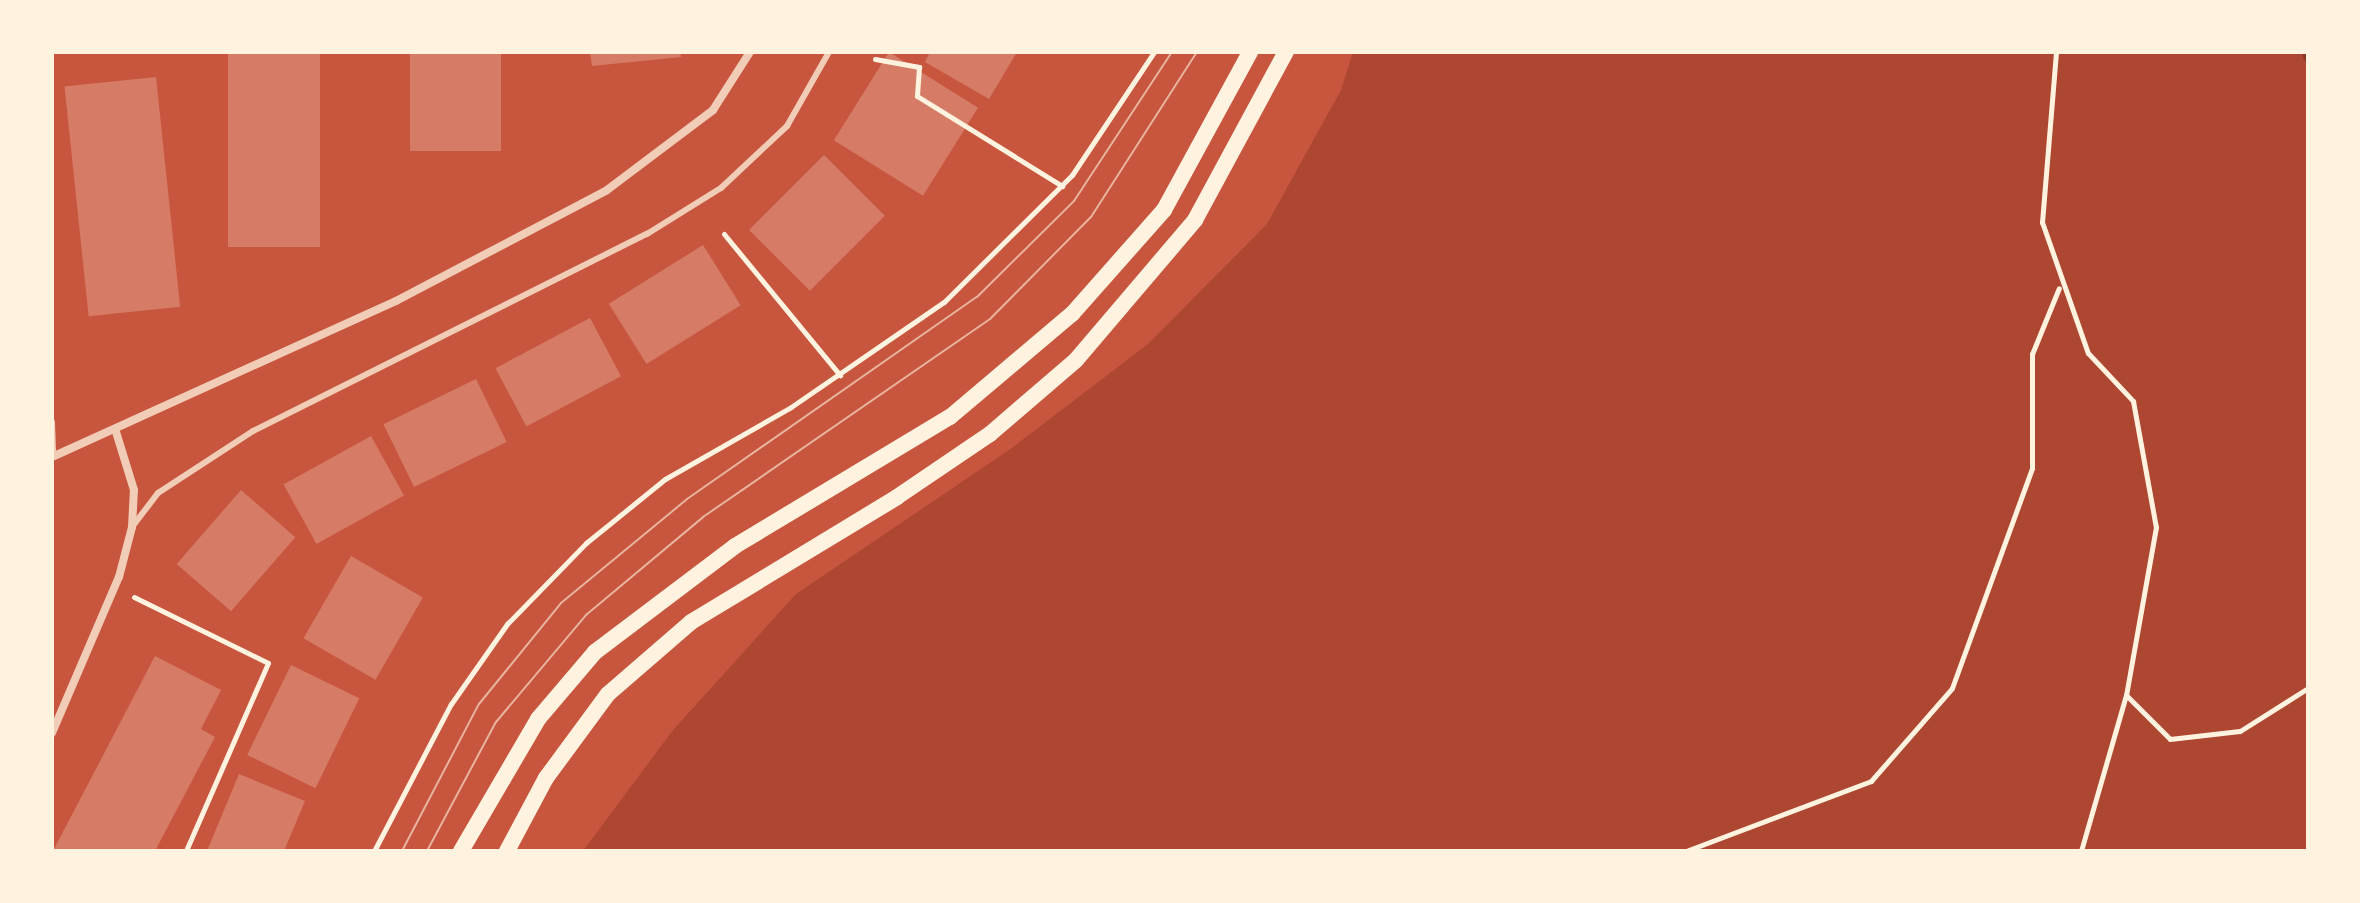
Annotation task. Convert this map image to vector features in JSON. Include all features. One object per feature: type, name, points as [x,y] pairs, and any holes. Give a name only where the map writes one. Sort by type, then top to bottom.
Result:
[{"type":"main road","points":[[461,851],[530,730],[595,652],[735,546],[950,417],[1072,314],[1164,210],[1250,52]]},
{"type":"main road","points":[[507,851],[546,778],[608,694],[691,622],[897,497],[990,434],[1076,360],[1195,220],[1286,52]]},
{"type":"street","points":[[52,457],[116,432],[396,301],[607,190],[713,110],[750,52]]},
{"type":"street","points":[[52,733],[115,588],[132,527],[134,490],[116,432]]},
{"type":"lane","points":[[132,527],[158,493],[241,437],[647,234],[721,188],[787,126],[829,52]]},
{"type":"lane","points":[[52,422],[52,457]]},
{"type":"path","points":[[374,851],[451,704],[507,624],[586,543],[665,479],[840,375],[944,302],[1062,186],[1154,52]]},
{"type":"path","points":[[2056,52],[2042,222],[2059,287],[2088,353],[2133,401],[2156,527],[2126,695],[2081,851]]},
{"type":"path","points":[[875,59],[919,67],[917,96],[1062,186]]},
{"type":"path","points":[[724,234],[840,375]]},
{"type":"path","points":[[1686,851],[1871,781],[1952,688],[2032,468],[2032,354],[2059,287]]},
{"type":"path","points":[[115,588],[268,663],[186,851]]},
{"type":"path","points":[[2126,695],[2170,739],[2240,731],[2308,688]]},
{"type":"shaded area","points":[[1353,52],[2308,52],[2308,851],[583,851],[673,730],[796,594],[1009,450],[1148,344],[1267,224],[1341,90]]},
{"type":"building","points":[[228,52],[320,52],[320,247],[228,247]]},
{"type":"building","points":[[410,52],[501,52],[501,151],[410,151]]},
{"type":"building","points":[[590,52],[680,52],[681,57],[592,66]]},
{"type":"building","points":[[889,52],[978,108],[923,196],[834,140]]},
{"type":"building","points":[[930,52],[1017,52],[989,99],[925,62]]},
{"type":"building","points":[[156,77],[180,307],[89,316],[65,87]]},
{"type":"building","points":[[824,155],[885,216],[810,291],[749,230]]},
{"type":"building","points":[[703,245],[741,305],[646,364],[609,304]]},
{"type":"building","points":[[590,318],[621,376],[527,427],[496,368]]},
{"type":"building","points":[[476,379],[507,442],[414,487],[383,424]]},
{"type":"building","points":[[371,436],[404,495],[317,544],[284,484]]},
{"type":"building","points":[[241,490],[295,537],[231,611],[177,564]]},
{"type":"building","points":[[351,556],[423,598],[375,680],[304,638]]},
{"type":"building","points":[[155,656],[221,690],[201,729],[215,737],[155,851],[53,851]]},
{"type":"building","points":[[291,665],[359,698],[315,788],[247,755]]},
{"type":"building","points":[[239,774],[305,801],[284,851],[207,851]]},
{"type":"waterway","points":[[2307,52],[2308,56]]},
{"type":"tram line","points":[[402,851],[479,704],[561,603],[687,499],[977,297],[1074,201],[1172,52]]},
{"type":"tram line","points":[[427,851],[496,722],[586,615],[703,517],[991,318],[1091,217],[1197,52]]}]
